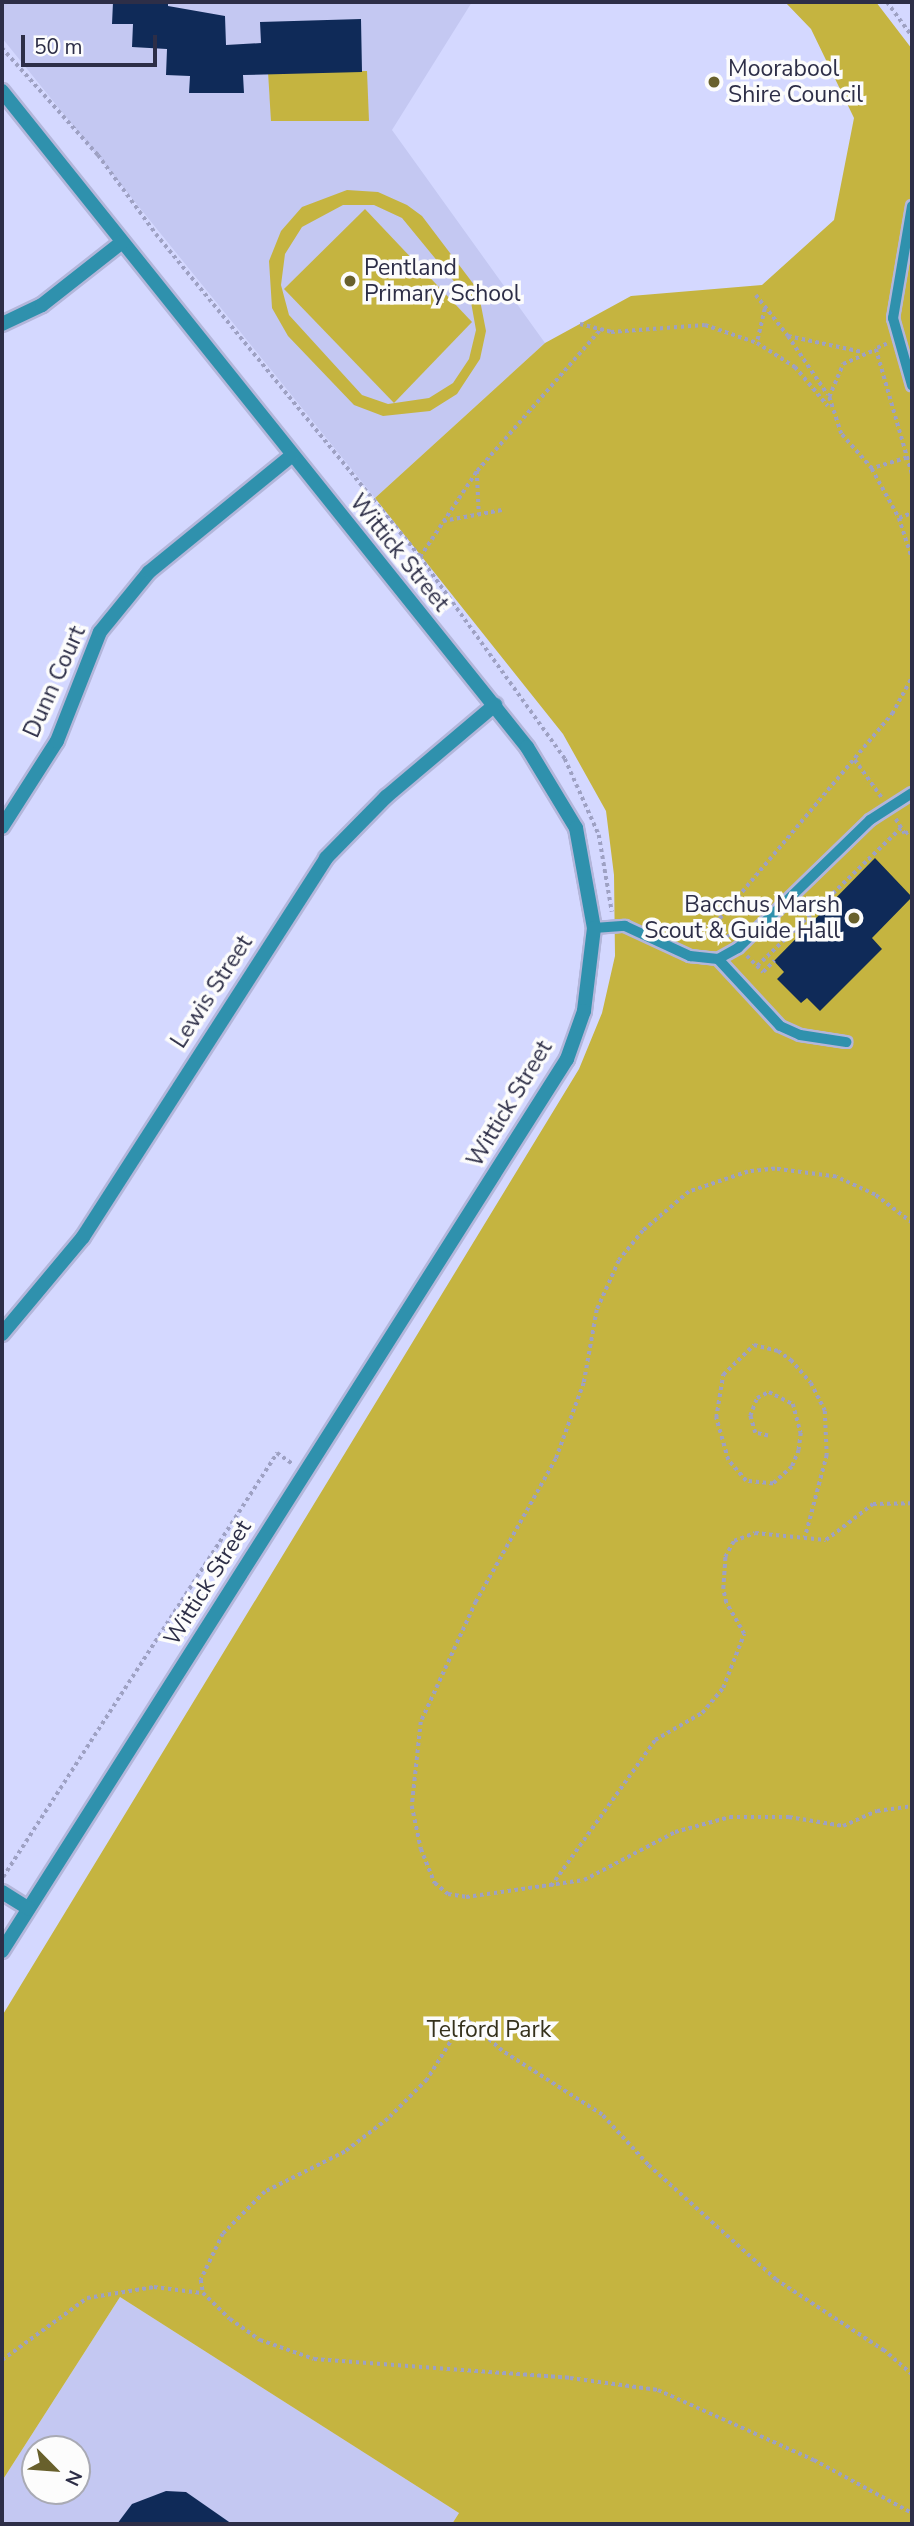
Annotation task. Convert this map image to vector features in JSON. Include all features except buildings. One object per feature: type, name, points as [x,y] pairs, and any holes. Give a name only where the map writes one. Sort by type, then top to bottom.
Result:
[{"type":"street","name":"Wittick Street","points":[[2,91],[291,456],[527,747],[576,828],[594,928],[584,1011],[567,1059],[2,1951]]},
{"type":"street","points":[[2,324],[42,305],[122,242]]},
{"type":"street","name":"Dunn Court","points":[[2,828],[57,741],[100,632],[149,572],[291,456]]},
{"type":"street","name":"Lewis Street","points":[[2,1334],[83,1237],[326,858],[386,797],[495,705]]},
{"type":"street","points":[[2,1892],[28,1909]]},
{"type":"lane","points":[[912,206],[893,318],[912,385]]},
{"type":"lane","points":[[594,928],[612,925],[703,961],[718,959],[738,948],[870,820],[912,793]]},
{"type":"lane","points":[[718,959],[780,1026],[800,1035],[846,1042]]},
{"type":"path","points":[[887,2],[912,36]]},
{"type":"path","points":[[2,48],[98,155],[156,234],[420,557],[565,759],[599,835],[612,925]]},
{"type":"path","points":[[757,295],[829,397],[841,434],[872,469],[899,517],[912,558]]},
{"type":"path","points":[[757,343],[765,309]]},
{"type":"path","points":[[580,324],[599,331],[705,325],[757,343],[794,367],[832,411]]},
{"type":"path","points":[[420,557],[477,471],[599,331]]},
{"type":"path","points":[[788,336],[864,352]]},
{"type":"path","points":[[829,397],[837,373],[864,352],[898,340]]},
{"type":"path","points":[[876,349],[912,474]]},
{"type":"path","points":[[872,469],[907,458]]},
{"type":"path","points":[[477,471],[479,514]]},
{"type":"path","points":[[443,521],[502,510]]},
{"type":"path","points":[[899,517],[912,513]]},
{"type":"path","points":[[774,961],[763,972],[715,924],[892,714],[912,677]]},
{"type":"path","points":[[757,966],[901,828]]},
{"type":"path","points":[[912,1223],[874,1195],[836,1177],[810,1171],[748,1172],[690,1192],[643,1231],[619,1261],[597,1310],[584,1383],[573,1418],[526,1519],[446,1664],[421,1722],[414,1760],[412,1806],[421,1849],[439,1889],[466,1897],[550,1888],[603,1873],[675,1832],[720,1819],[789,1817],[843,1826],[877,1811],[912,1806]]},
{"type":"path","points":[[768,1436],[755,1433],[750,1416],[758,1398],[769,1392],[793,1405],[801,1433],[799,1450],[792,1467],[773,1484],[746,1481],[728,1460],[716,1418],[723,1375],[754,1345],[767,1346],[791,1360],[811,1383],[825,1411],[827,1455],[805,1538]]},
{"type":"path","points":[[2,1879],[277,1453],[306,1472]]},
{"type":"path","points":[[550,1888],[656,1740],[702,1713],[723,1688],[744,1634],[724,1596],[724,1568],[729,1548],[741,1536],[755,1532],[826,1540],[873,1504],[912,1503]]},
{"type":"path","points":[[203,2293],[201,2280],[208,2259],[223,2234],[265,2192],[345,2152],[388,2119],[427,2080],[465,2019],[502,2052],[602,2115],[648,2165],[776,2280],[884,2351],[912,2375]]},
{"type":"path","points":[[2,2360],[87,2298],[154,2287],[203,2293],[260,2340],[314,2359],[570,2378],[658,2390],[814,2460],[912,2513]]},
{"type":"shaded area","name":"Pentland Primary School","points":[[2,2],[472,2],[392,130],[545,343],[375,498],[2,38]]},
{"type":"shaded area","points":[[120,2297],[459,2513],[452,2524],[2,2524],[2,2481],[21,2451],[21,2505],[91,2505],[91,2435],[32,2435]]},
{"type":"green space","name":"Telford Park","points":[[785,2],[876,2],[912,49],[912,2524],[452,2524],[459,2513],[120,2297],[32,2435],[21,2435],[21,2451],[2,2481],[2,2016],[579,1069],[602,1013],[615,956],[614,875],[606,811],[563,734],[375,498],[545,343],[631,296],[762,285],[834,220],[854,118],[811,29]]},
{"type":"green space","points":[[367,71],[369,121],[271,121],[268,72]]},
{"type":"green space","points":[[347,190],[378,192],[407,205],[422,216],[478,290],[486,331],[480,359],[457,394],[430,411],[383,416],[354,405],[288,336],[272,308],[269,261],[281,231],[302,207]],"holes":[[[343,205],[374,205],[402,218],[471,302],[476,330],[469,359],[453,383],[429,398],[388,404],[362,395],[289,315],[281,285],[285,254],[302,227]]]},
{"type":"green space","points":[[365,209],[472,322],[394,403],[284,289]]},
{"type":"place","name":"Moorabool Shire Council","points":[[714,82]]},
{"type":"place","name":"Pentland Primary School","points":[[350,281]]},
{"type":"place","name":"Bacchus Marsh Scout & Guide Hall","points":[[854,918]]}]
